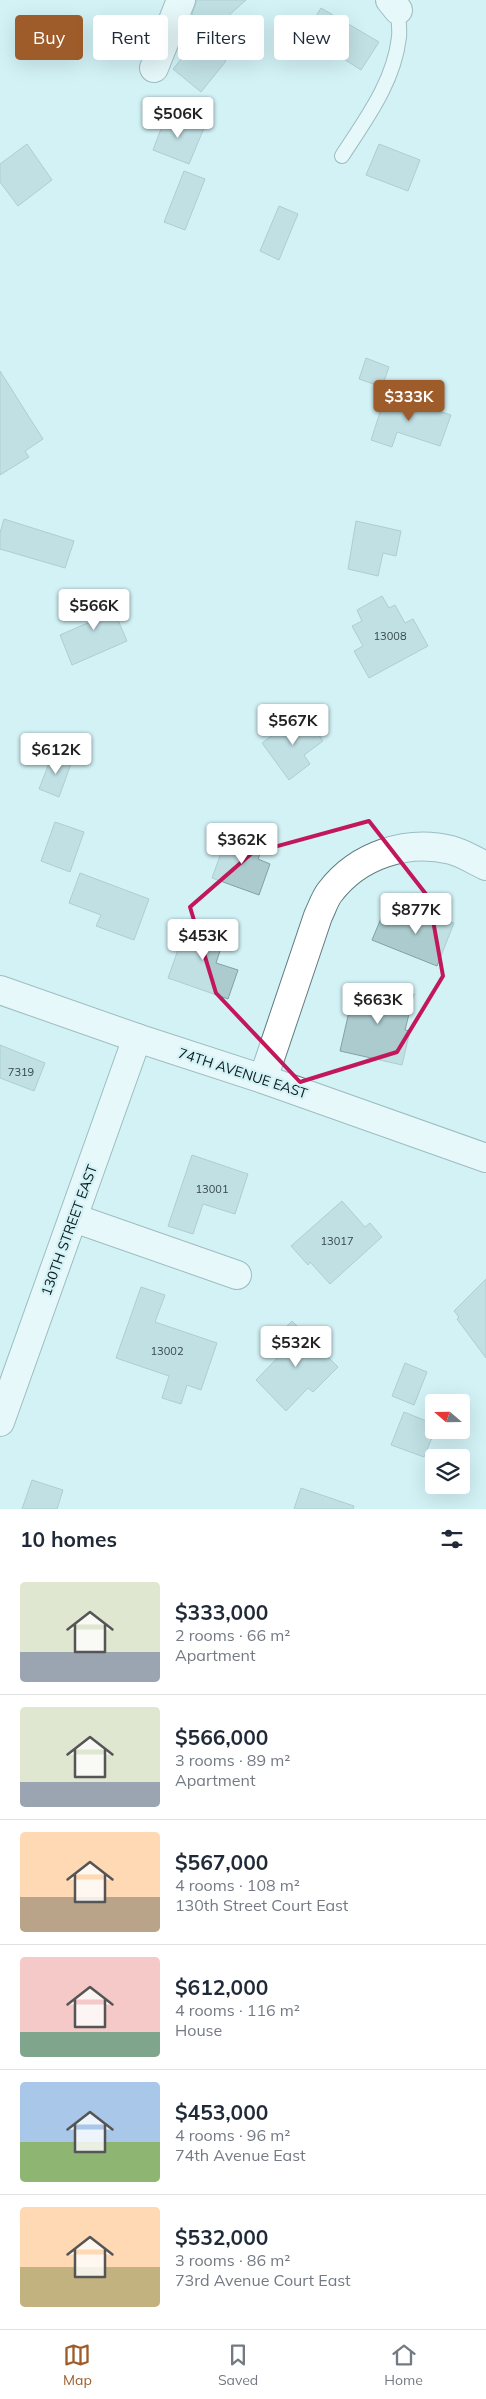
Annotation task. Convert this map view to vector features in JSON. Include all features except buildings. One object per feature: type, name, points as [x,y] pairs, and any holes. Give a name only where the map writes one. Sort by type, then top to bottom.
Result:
[{"type":"street","points":[[154,68],[181,0]]},
{"type":"street","points":[[263,1079],[318,916],[330,892],[345,876],[367,860],[400,849],[434,847],[453,850],[486,866]]},
{"type":"street","name":"74TH AVENUE EAST","points":[[0,990],[137,1038],[263,1079],[486,1158]]},
{"type":"street","name":"130TH STREET EAST","points":[[0,1422],[137,1038]]},
{"type":"street","points":[[74,1218],[237,1275]]},
{"type":"lane","points":[[342,156],[376,104],[393,67],[399,36],[394,5]]},
{"type":"highlighted area","points":[[369,821],[429,898],[443,976],[397,1052],[300,1082],[216,993],[190,907],[252,853]]}]
